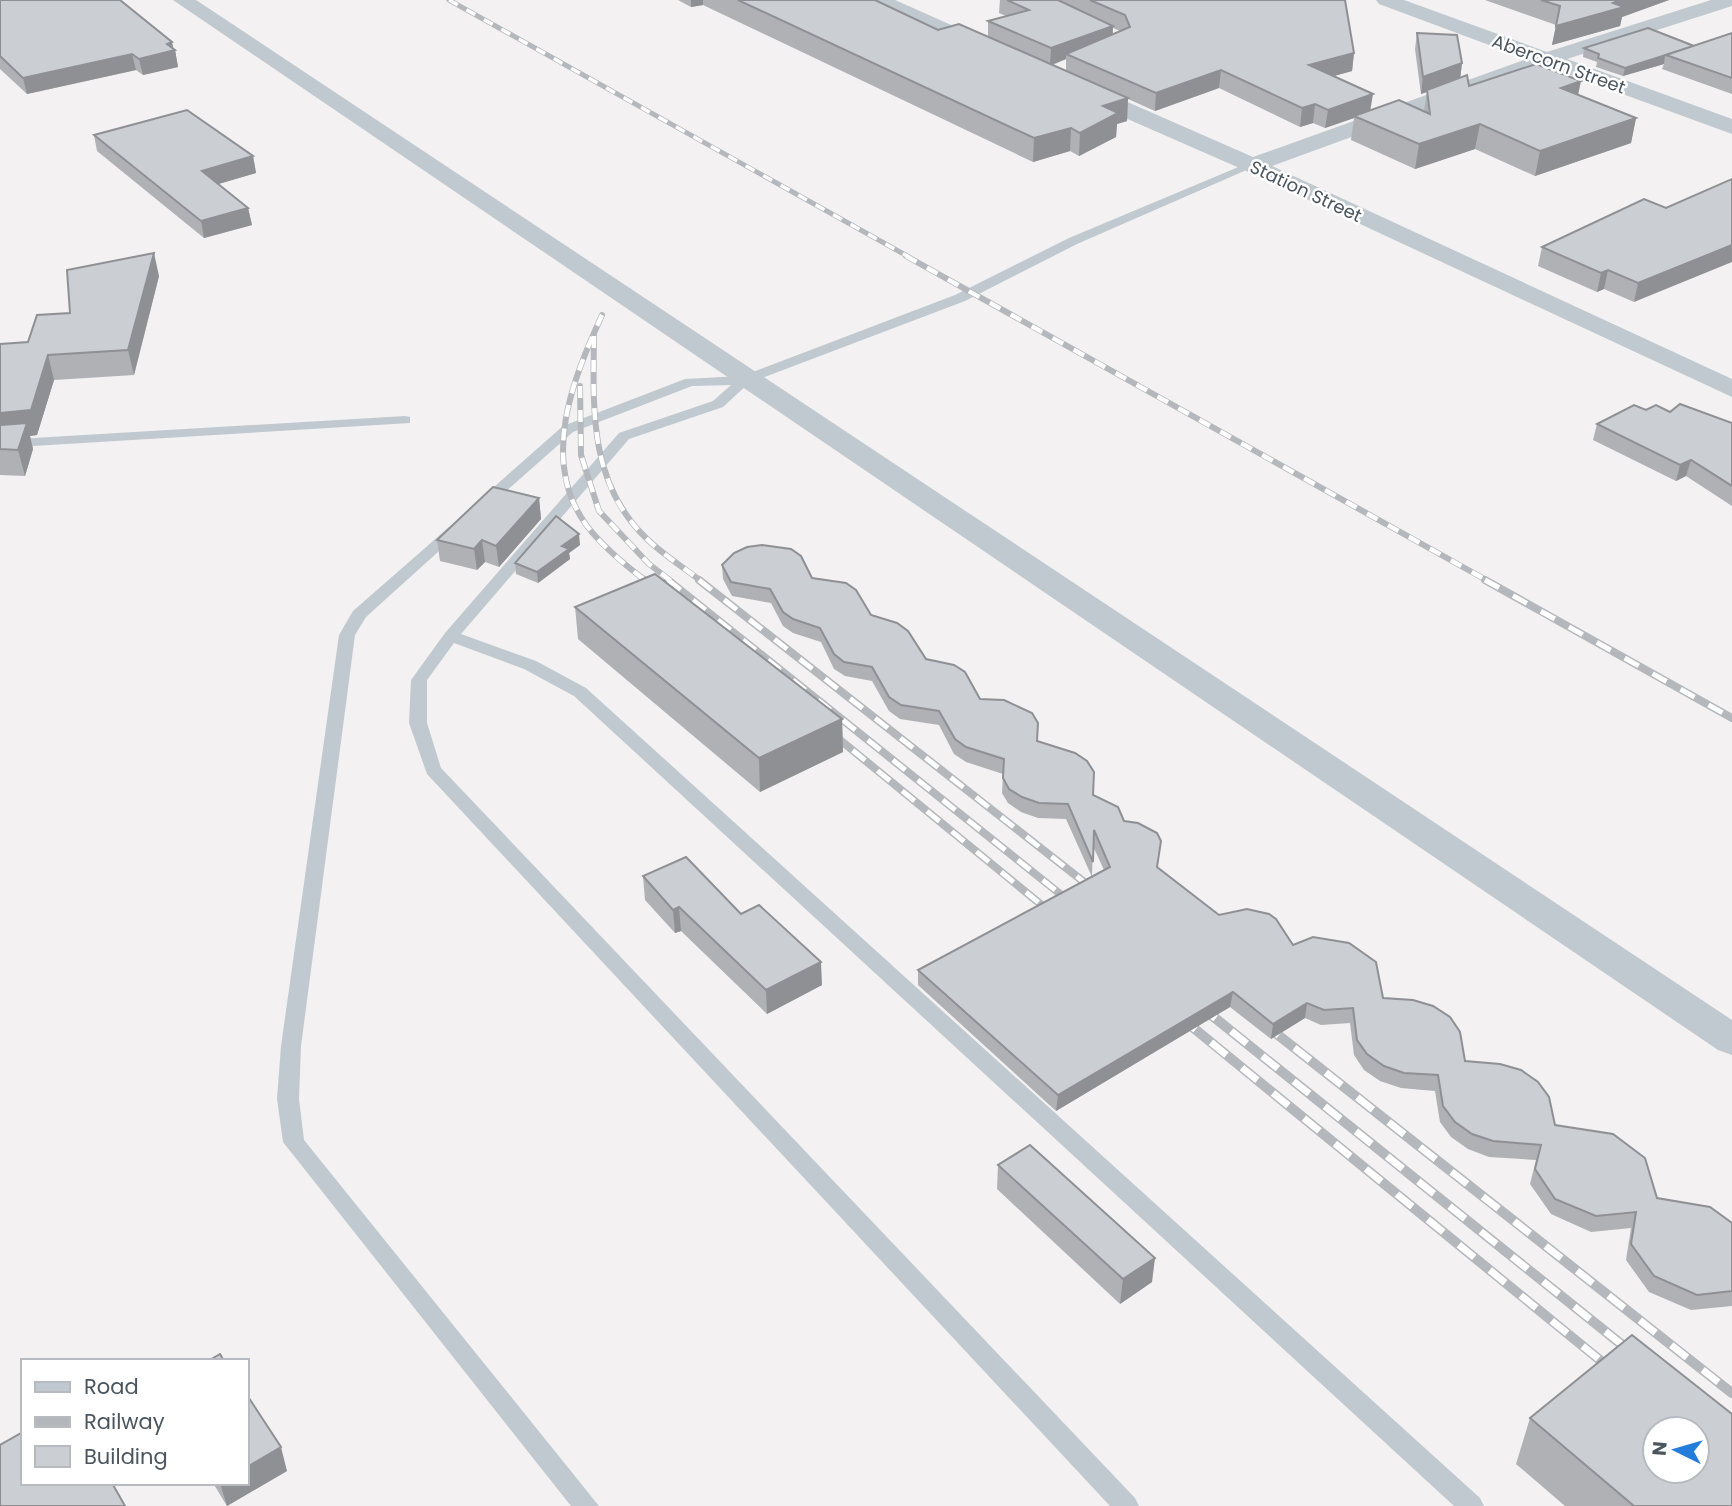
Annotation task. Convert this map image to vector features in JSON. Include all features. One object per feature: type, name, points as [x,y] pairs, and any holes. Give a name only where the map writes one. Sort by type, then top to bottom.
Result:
[{"type":"street","points":[[183,0],[744,380],[1732,1040]]},
{"type":"street","points":[[878,0],[1009,58]]},
{"type":"street","name":"Abercorn Street","points":[[1386,0],[1732,127]]},
{"type":"street","points":[[1252,165],[1546,59],[1731,0]]},
{"type":"street","name":"Station Street","points":[[1057,79],[1252,165],[1732,388]]},
{"type":"lane","points":[[586,1506],[295,1142],[288,1099],[291,1046],[347,635],[359,614],[568,429],[690,382],[744,380],[960,298],[1073,241],[1252,165]]},
{"type":"lane","points":[[744,380],[718,404],[624,436],[451,636],[419,680],[418,723],[433,770],[1126,1506]]},
{"type":"lane","points":[[0,444],[405,420]]},
{"type":"lane","points":[[451,636],[530,665],[580,692],[1471,1506]]},
{"type":"building","points":[[0,0],[120,0],[172,42],[167,44],[175,50],[139,59],[132,54],[23,78],[0,56]]},
{"type":"building","points":[[738,0],[875,0],[938,30],[959,24],[1128,98],[1103,106],[1118,113],[1080,133],[1071,128],[1034,138]]},
{"type":"building","points":[[1007,0],[1058,0],[1113,26],[1051,48],[988,21],[1029,10]]},
{"type":"building","points":[[1090,0],[1345,0],[1354,53],[1309,65],[1373,94],[1328,110],[1315,104],[1302,108],[1221,70],[1156,93],[1066,54],[1130,27],[1125,15]]},
{"type":"building","points":[[1541,0],[1620,0],[1613,3],[1624,7],[1556,26],[1560,6]]},
{"type":"building","points":[[1648,28],[1694,46],[1625,68],[1598,58],[1599,54],[1584,48]]},
{"type":"building","points":[[1417,33],[1457,35],[1462,63],[1423,77]]},
{"type":"building","points":[[1732,33],[1732,78],[1666,55]]},
{"type":"building","points":[[1536,64],[1581,81],[1561,88],[1636,118],[1540,151],[1480,124],[1419,144],[1354,116],[1399,100],[1430,114],[1427,90],[1467,75],[1469,86]]},
{"type":"building","points":[[187,110],[253,156],[202,171],[248,208],[201,221],[94,135]]},
{"type":"building","points":[[1732,179],[1732,245],[1638,283],[1608,270],[1601,273],[1542,247],[1644,199],[1666,208]]},
{"type":"building","points":[[154,253],[128,350],[48,355],[31,410],[0,413],[0,344],[28,342],[37,315],[70,313],[67,270]]},
{"type":"building","points":[[1680,404],[1732,423],[1732,486],[1691,460],[1680,465],[1597,424],[1634,405],[1646,410],[1656,405],[1670,412]]},
{"type":"building","points":[[27,423],[18,450],[0,449],[0,425]]},
{"type":"building","points":[[493,487],[539,498],[496,546],[482,540],[474,549],[437,540]]},
{"type":"building","points":[[556,516],[579,534],[562,546],[569,549],[537,572],[515,563]]},
{"type":"building","points":[[762,545],[791,549],[801,556],[812,578],[846,583],[856,590],[871,615],[897,623],[908,631],[926,659],[954,665],[965,672],[980,699],[1004,700],[1032,713],[1038,723],[1037,741],[1075,753],[1087,761],[1094,772],[1093,795],[1118,807],[1124,821],[1138,823],[1157,833],[1161,841],[1157,867],[1219,915],[1247,909],[1269,914],[1276,919],[1293,945],[1313,937],[1349,943],[1376,962],[1383,998],[1413,1000],[1433,1006],[1450,1017],[1460,1032],[1465,1061],[1500,1064],[1521,1070],[1538,1082],[1549,1097],[1555,1125],[1613,1134],[1645,1158],[1657,1198],[1710,1207],[1732,1223],[1732,1291],[1697,1295],[1654,1276],[1631,1244],[1636,1212],[1596,1216],[1555,1199],[1535,1169],[1541,1145],[1493,1141],[1472,1134],[1455,1122],[1443,1106],[1438,1075],[1404,1073],[1384,1066],[1367,1054],[1357,1040],[1353,1008],[1324,1010],[1307,1003],[1273,1024],[1233,992],[1058,1095],[918,970],[1110,867],[1094,830],[1093,862],[1068,804],[1039,803],[1009,789],[1003,778],[1004,759],[966,747],[955,739],[939,711],[901,705],[889,697],[872,667],[844,662],[834,654],[820,628],[793,619],[783,612],[770,589],[731,582],[722,565],[734,553],[747,547]]},
{"type":"building","points":[[655,574],[842,719],[759,758],[575,607]]},
{"type":"building","points":[[686,857],[741,914],[759,905],[821,962],[766,990],[679,907],[673,910],[643,876]]},
{"type":"building","points":[[1030,1145],[1155,1258],[1123,1279],[998,1165]]},
{"type":"building","points":[[1632,1335],[1732,1414],[1732,1506],[1634,1506],[1530,1418]]},
{"type":"building","points":[[248,1397],[281,1447],[248,1466]]},
{"type":"building","points":[[21,1433],[21,1485],[113,1485],[125,1506],[0,1506],[0,1445]]},
{"type":"railway","points":[[449,0],[909,257]]},
{"type":"railway","points":[[906,256],[1488,581]]},
{"type":"railway","points":[[602,315],[572,393],[563,448],[565,475],[573,501],[587,526],[615,555],[646,581]]},
{"type":"railway","points":[[594,336],[598,444],[614,494],[627,517],[646,538],[701,581]]},
{"type":"railway","points":[[580,386],[581,455],[599,511],[649,564],[671,581]]},
{"type":"railway","points":[[644,580],[657,590]]},
{"type":"railway","points":[[668,580],[1074,905]]},
{"type":"railway","points":[[699,580],[1098,893]]},
{"type":"railway","points":[[1485,580],[1732,718]]},
{"type":"railway","points":[[828,730],[1055,916]]},
{"type":"railway","points":[[1200,1006],[1636,1356]]},
{"type":"railway","points":[[1180,1017],[1617,1374]]},
{"type":"railway","points":[[1263,1023],[1732,1393]]}]
